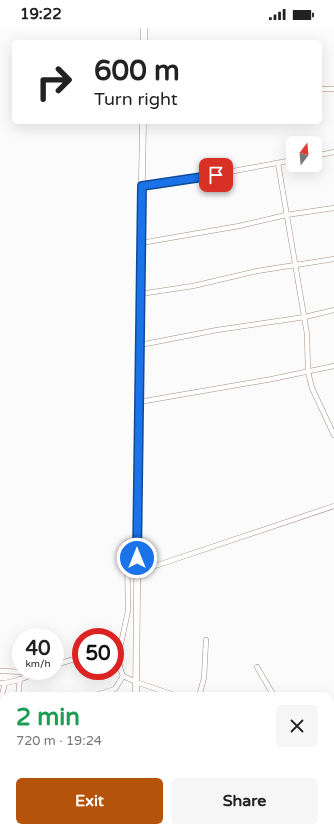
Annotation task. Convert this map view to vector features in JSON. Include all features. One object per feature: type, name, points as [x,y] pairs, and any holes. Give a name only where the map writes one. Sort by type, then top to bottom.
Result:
[{"type":"main road","points":[[144,28],[144,40]]},
{"type":"main road","points":[[136,692],[143,124]]},
{"type":"street","points":[[322,89],[334,89]]},
{"type":"street","points":[[322,155],[334,152]]},
{"type":"street","points":[[142,186],[286,162]]},
{"type":"street","points":[[278,164],[308,337],[308,372],[312,388],[334,435]]},
{"type":"street","points":[[141,243],[239,226],[286,215],[334,208]]},
{"type":"street","points":[[140,294],[193,286],[257,271],[334,259]]},
{"type":"street","points":[[140,345],[217,330],[305,318],[334,310]]},
{"type":"street","points":[[139,402],[334,366]]},
{"type":"street","points":[[137,572],[334,506]]},
{"type":"street","points":[[123,628],[128,611],[127,543],[137,543]]},
{"type":"street","points":[[200,692],[204,678],[206,640]]},
{"type":"street","points":[[257,667],[272,692]]},
{"type":"street","points":[[0,671],[12,671]]},
{"type":"street","points":[[124,676],[165,692]]},
{"type":"street","points":[[3,683],[20,680],[18,692]]},
{"type":"street","points":[[108,692],[115,690],[121,680]]},
{"type":"route","points":[[137,558],[142,186],[216,175]]}]
